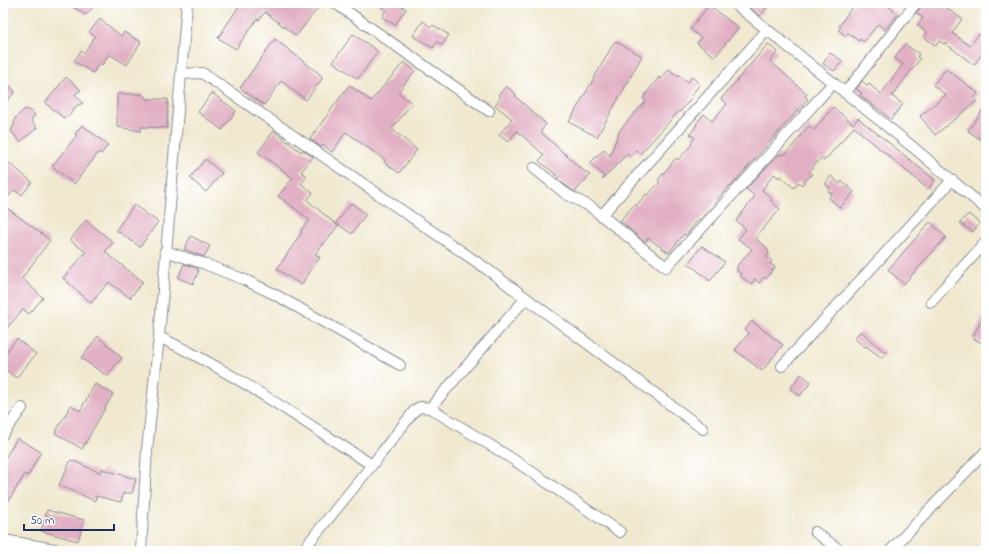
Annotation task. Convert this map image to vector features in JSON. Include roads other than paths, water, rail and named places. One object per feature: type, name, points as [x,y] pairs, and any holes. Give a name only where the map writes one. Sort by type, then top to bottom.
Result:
[{"type":"main road","points":[[3,542],[54,551]]},
{"type":"street","points":[[141,551],[148,434],[159,337],[165,251],[187,3]]},
{"type":"street","points":[[335,3],[489,111]]},
{"type":"street","points":[[734,3],[986,208]]},
{"type":"street","points":[[845,93],[916,3]]},
{"type":"street","points":[[601,216],[767,30]]},
{"type":"street","points":[[181,74],[202,74],[208,77],[439,236],[526,298],[703,429]]},
{"type":"street","points":[[534,168],[566,194],[591,207],[666,267],[833,83]]},
{"type":"street","points":[[782,366],[952,180]]},
{"type":"street","points":[[931,302],[986,242]]},
{"type":"street","points":[[165,251],[205,264],[245,280],[274,294],[400,364]]},
{"type":"street","points":[[430,408],[526,298]]},
{"type":"street","points":[[159,337],[204,360],[245,384],[372,465]]},
{"type":"street","points":[[302,551],[415,410],[420,407],[430,408],[511,458],[620,532]]},
{"type":"street","points":[[3,434],[22,408]]},
{"type":"street","points":[[890,551],[986,450]]},
{"type":"street","points":[[815,532],[841,551]]}]
